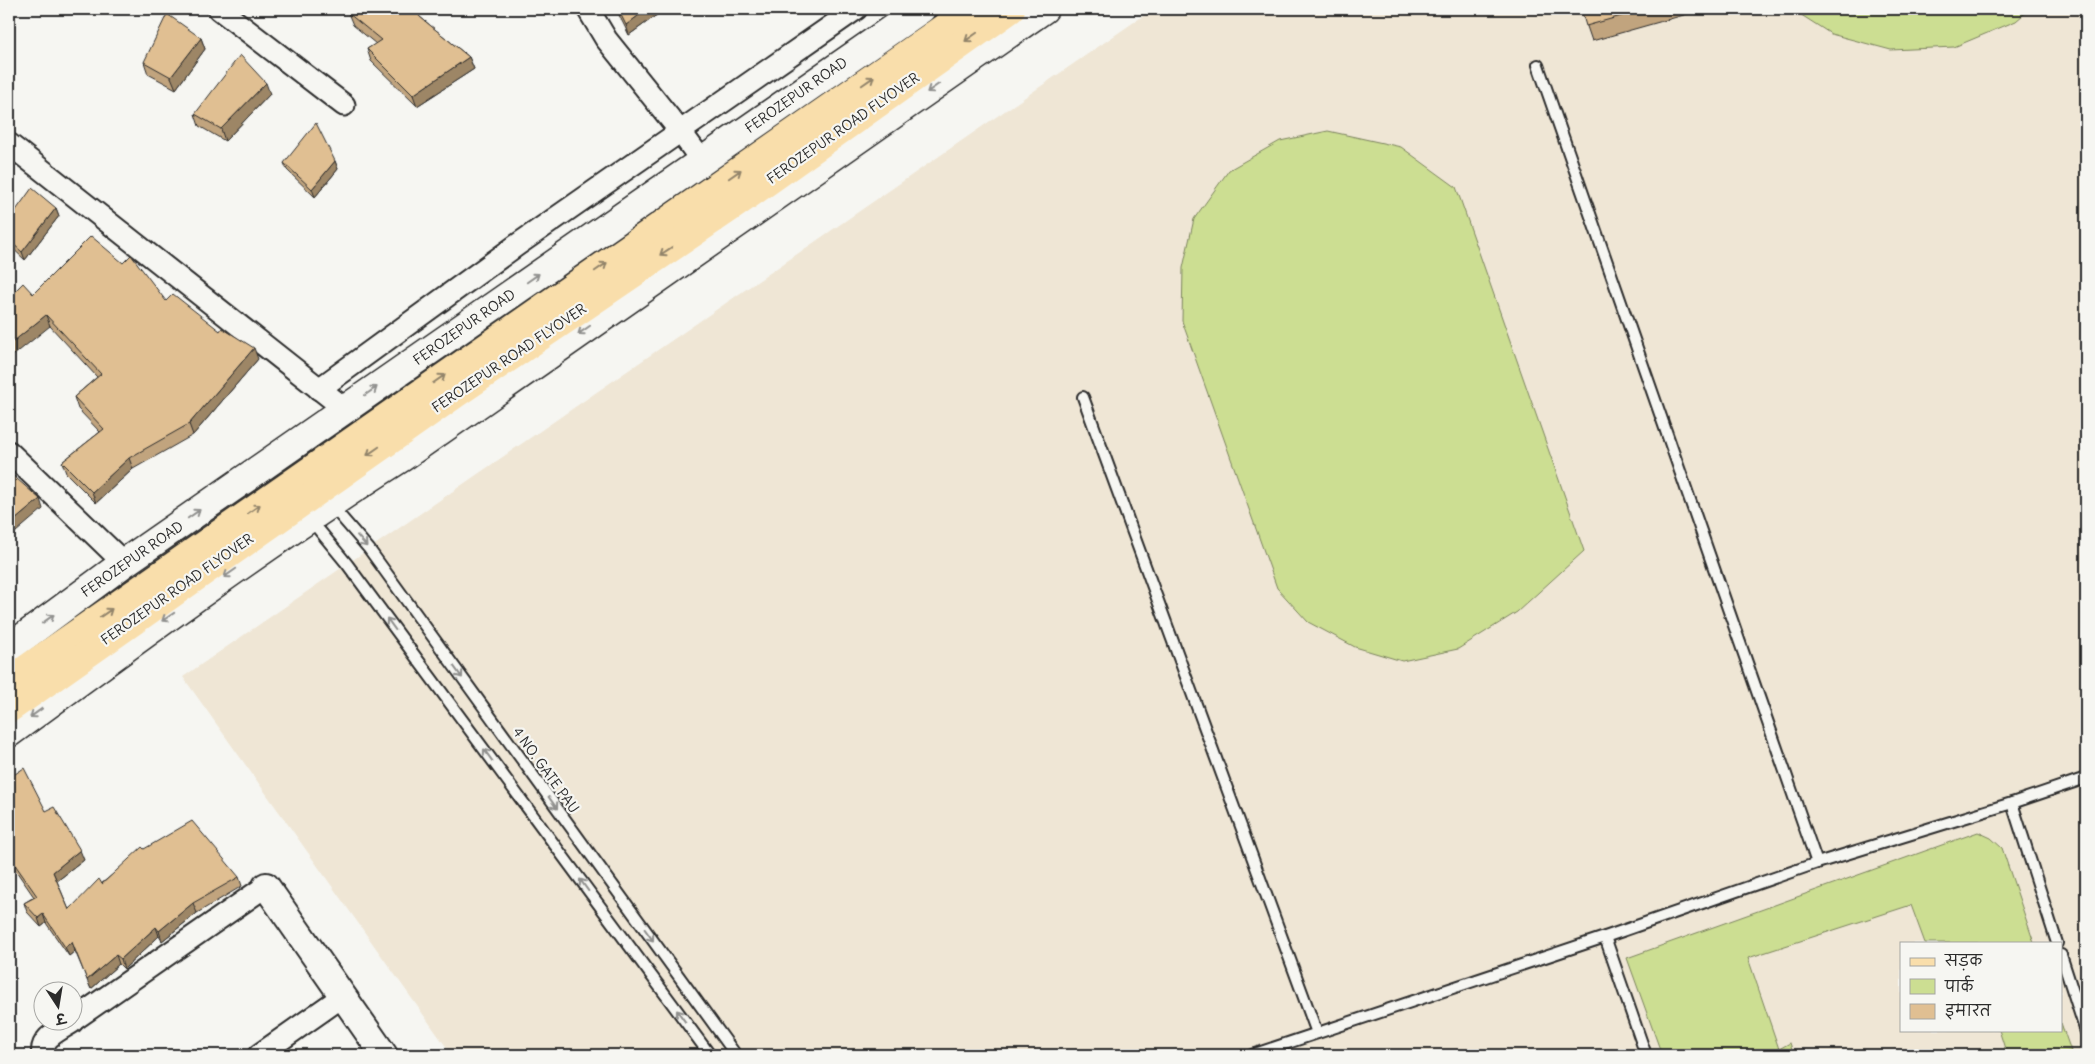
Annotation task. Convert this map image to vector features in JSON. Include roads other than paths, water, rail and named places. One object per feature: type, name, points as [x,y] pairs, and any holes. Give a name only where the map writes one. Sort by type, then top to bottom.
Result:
[{"type":"main road","name":"FEROZEPUR ROAD","points":[[9,648],[124,563],[921,9]]},
{"type":"main road","name":"FEROZEPUR ROAD FLYOVER","points":[[9,681],[310,468],[971,9]]},
{"type":"main road","name":"FEROZEPUR ROAD FLYOVER","points":[[9,709],[457,393],[736,204],[1011,9]]},
{"type":"main road","points":[[9,733],[143,635],[320,511],[401,458],[1044,9]]},
{"type":"street","points":[[219,9],[344,105]]},
{"type":"street","points":[[588,9],[606,39],[702,161]]},
{"type":"street","points":[[319,389],[517,245],[856,9]]},
{"type":"street","points":[[9,144],[345,409]]},
{"type":"street","points":[[9,452],[124,563]]},
{"type":"street","points":[[82,1014],[266,886],[384,1055]]},
{"type":"street","points":[[259,1055],[342,996]]},
{"type":"street","points":[[43,1055],[41,1048],[44,1041],[57,1032]]},
{"type":"lane","points":[[1538,65],[1817,863]]},
{"type":"lane","points":[[1083,397],[1317,1033]]},
{"type":"lane","points":[[320,511],[347,564],[710,1055]]},
{"type":"lane","name":"4 NO. GATE PAU","points":[[320,511],[369,549],[736,1055]]},
{"type":"lane","points":[[1252,1055],[1605,937],[1817,863],[2012,803],[2086,778]]},
{"type":"lane","points":[[2012,803],[2057,942]]},
{"type":"lane","points":[[1605,937],[1646,1055]]},
{"type":"lane","points":[[2062,958],[2086,1032]]}]
